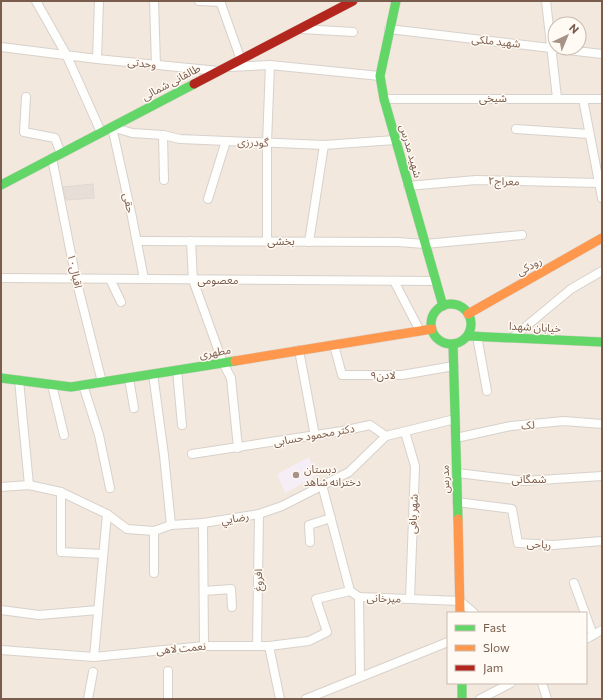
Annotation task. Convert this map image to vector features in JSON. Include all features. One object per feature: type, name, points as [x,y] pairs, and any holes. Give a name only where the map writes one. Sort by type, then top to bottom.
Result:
[{"type":"street","points":[[36,1],[66,54],[101,132]]},
{"type":"street","points":[[97,59],[99,1]]},
{"type":"street","points":[[154,1],[156,65]]},
{"type":"street","points":[[199,1],[220,2],[241,60]]},
{"type":"street","name":"طالقانی شمالی","points":[[1,185],[353,1]]},
{"type":"street","name":"شهید مدرس","points":[[396,1],[380,76],[384,99],[395,140],[443,306]]},
{"type":"street","points":[[546,1],[548,16]]},
{"type":"street","points":[[300,29],[353,32]]},
{"type":"street","name":"شهید ملکی","points":[[390,30],[547,47]]},
{"type":"street","name":"وحدتی","points":[[1,47],[156,65],[222,69],[270,65],[380,76]]},
{"type":"street","name":"شهید ملکی","points":[[587,52],[602,54]]},
{"type":"street","points":[[553,56],[557,98]]},
{"type":"street","points":[[267,241],[267,143],[270,65]]},
{"type":"street","points":[[26,97],[24,132],[55,138],[61,154]]},
{"type":"street","name":"شیخی","points":[[384,99],[602,99]]},
{"type":"street","points":[[583,99],[602,198]]},
{"type":"street","name":"گودرزی","points":[[112,127],[132,134],[164,135],[180,139],[267,143],[324,145],[395,140]]},
{"type":"street","name":"حقی","points":[[112,127],[144,279]]},
{"type":"street","points":[[516,129],[589,134]]},
{"type":"street","points":[[164,135],[164,180]]},
{"type":"street","points":[[208,199],[226,141]]},
{"type":"street","points":[[309,242],[324,145]]},
{"type":"street","name":"اقبال۱۰","points":[[52,158],[76,279],[102,382]]},
{"type":"street","name":"معراج۲","points":[[408,186],[476,180],[600,183]]},
{"type":"street","name":"بخشی","points":[[137,241],[398,242],[425,244],[522,235]]},
{"type":"street","name":"رودکی","points":[[468,314],[602,238]]},
{"type":"street","points":[[191,241],[193,280],[223,363],[231,378],[238,448]]},
{"type":"street","points":[[512,338],[571,289],[602,272]]},
{"type":"street","name":"معصومی","points":[[1,278],[436,281]]},
{"type":"street","points":[[110,279],[121,302]]},
{"type":"street","points":[[394,281],[420,331]]},
{"type":"street","points":[[472,336],[459,343],[453,344],[442,342],[438,339],[432,329],[432,318],[438,309],[443,306],[454,304],[465,309],[471,325],[472,336],[486,391]]},
{"type":"street","name":"مطهری","points":[[1,378],[71,387],[432,329]]},
{"type":"street","name":"خیابان شهدا","points":[[472,336],[602,342]]},
{"type":"street","name":"مدرس","points":[[453,344],[460,612]]},
{"type":"street","name":"لادن۹","points":[[334,345],[342,375],[402,375],[454,366]]},
{"type":"street","points":[[299,350],[315,436]]},
{"type":"street","points":[[177,370],[182,425]]},
{"type":"street","points":[[152,374],[164,455],[171,524]]},
{"type":"street","points":[[129,378],[134,408]]},
{"type":"street","points":[[19,380],[29,485]]},
{"type":"street","points":[[52,385],[64,435]]},
{"type":"street","points":[[82,385],[99,435],[110,488]]},
{"type":"street","points":[[386,436],[455,419]]},
{"type":"street","name":"لک","points":[[456,438],[511,426],[564,421],[602,424]]},
{"type":"street","name":"دکتر محمود حسابی","points":[[192,454],[315,436],[370,424],[386,436]]},
{"type":"street","name":"شهر بافی","points":[[405,432],[415,466],[410,599]]},
{"type":"street","name":"رضایي","points":[[1,487],[29,485],[61,492],[107,514],[127,529],[154,531],[171,524],[204,523],[259,514],[282,506],[349,472],[386,436]]},
{"type":"street","name":"شمگانی","points":[[457,473],[524,481],[602,476]]},
{"type":"street","points":[[280,699],[269,646],[309,641],[327,632],[316,599],[350,591],[322,485]]},
{"type":"street","points":[[61,492],[61,552],[103,554]]},
{"type":"street","name":"ریاحی","points":[[457,502],[512,509],[518,543],[553,546],[602,541]]},
{"type":"street","points":[[94,657],[107,514]]},
{"type":"street","name":"افروغ","points":[[257,646],[259,514]]},
{"type":"street","points":[[310,542],[309,525],[331,518]]},
{"type":"street","points":[[204,523],[204,646]]},
{"type":"street","points":[[154,531],[154,573]]},
{"type":"street","points":[[574,583],[585,612]]},
{"type":"street","points":[[204,591],[232,589],[232,607]]},
{"type":"street","name":"میرخانی","points":[[350,591],[359,597],[460,601]]},
{"type":"street","points":[[359,597],[360,677]]},
{"type":"street","points":[[460,601],[473,612]]},
{"type":"street","points":[[1,610],[39,615],[98,610]]},
{"type":"street","points":[[587,620],[590,637],[602,630]]},
{"type":"street","points":[[306,699],[447,642]]},
{"type":"street","name":"نعمت لاهی","points":[[1,650],[94,657],[204,646],[269,646]]},
{"type":"street","points":[[168,671],[168,699]]},
{"type":"street","points":[[88,699],[93,672]]},
{"type":"street","points":[[462,684],[462,699]]},
{"type":"street","points":[[480,699],[510,684]]},
{"type":"street","points":[[542,684],[547,699]]},
{"type":"shaded area","points":[[1,1],[602,1],[602,699],[1,699]]},
{"type":"shaded area","name":"دبستان دخترانه شاهد","points":[[309,457],[316,476],[285,493],[277,474]]},
{"type":"building","points":[[93,184],[94,198],[66,200],[63,187]]},
{"type":"traffic: fast","points":[[396,1],[380,76],[384,99],[443,306]]},
{"type":"traffic: fast","points":[[1,185],[194,84]]},
{"type":"traffic: fast","points":[[451,304],[459,306],[465,310],[469,316],[471,324],[469,332],[465,338],[459,342],[451,344],[443,342],[437,338],[433,332],[431,324],[433,316],[437,310],[443,306],[451,304]]},
{"type":"traffic: fast","points":[[468,336],[602,342]]},
{"type":"traffic: fast","points":[[453,344],[458,519]]},
{"type":"traffic: fast","points":[[1,378],[71,387],[235,361]]},
{"type":"traffic: fast","points":[[462,684],[462,699]]},
{"type":"traffic: slow","points":[[468,314],[602,238]]},
{"type":"traffic: slow","points":[[235,361],[432,329]]},
{"type":"traffic: slow","points":[[458,519],[460,612]]},
{"type":"traffic: jam","points":[[194,84],[353,1]]},
{"type":"place","name":"دبستان دخترانه شاهد","points":[[296,475]]}]
